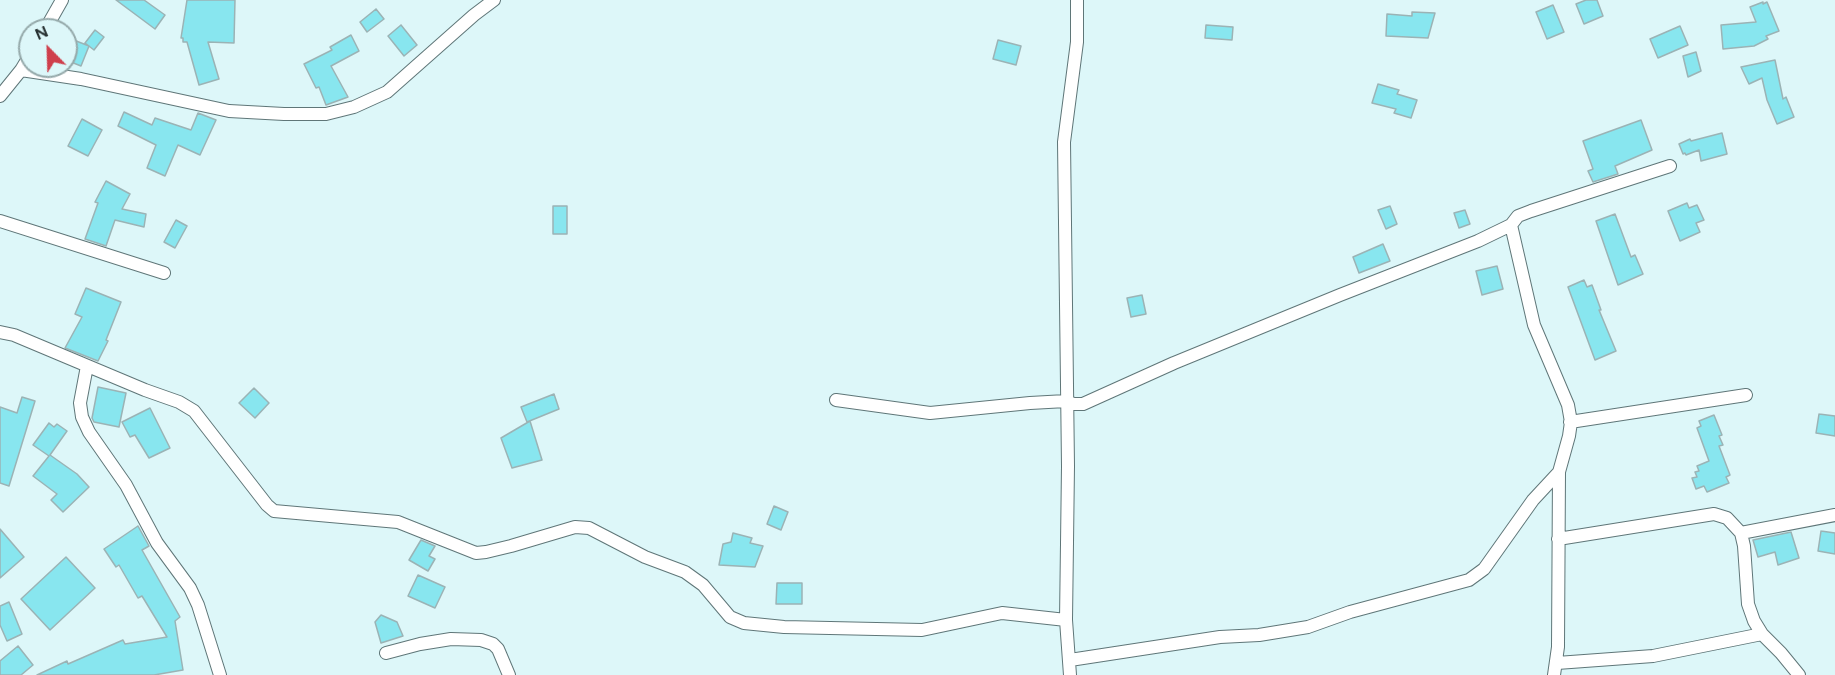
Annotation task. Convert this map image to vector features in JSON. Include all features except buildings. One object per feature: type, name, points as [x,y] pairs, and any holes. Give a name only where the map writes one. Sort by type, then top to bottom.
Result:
[{"type":"street","points":[[52,18],[62,0]]},
{"type":"street","points":[[74,78],[229,111],[326,114],[354,107],[387,92],[494,0]]},
{"type":"street","points":[[1070,675],[1066,620],[1068,466],[1064,142],[1077,42],[1077,0]]},
{"type":"street","points":[[0,96],[18,74]]},
{"type":"street","points":[[836,400],[930,413],[983,406],[1066,401],[1083,404],[1174,363],[1478,241],[1511,225],[1518,216],[1670,166]]},
{"type":"street","points":[[0,221],[164,273]]},
{"type":"street","points":[[1511,225],[1534,325],[1568,405],[1570,422],[1569,436],[1559,472],[1559,592],[1556,669],[1653,656],[1762,633]]},
{"type":"street","points":[[0,332],[14,335],[179,402],[194,411],[273,511],[398,522],[476,553],[511,546],[575,527],[589,528],[645,557],[685,572],[703,585],[730,617],[744,623],[784,627],[922,630],[940,628],[988,614],[1002,613],[1066,620]]},
{"type":"street","points":[[87,366],[80,403],[82,417],[89,432],[126,485],[157,543],[190,588],[198,605],[220,675]]},
{"type":"street","points":[[1570,422],[1746,395]]},
{"type":"street","points":[[1070,660],[1220,637],[1308,627],[1350,612],[1469,580],[1484,569],[1533,500],[1559,472]]},
{"type":"street","points":[[1558,539],[1714,514],[1726,518],[1741,533],[1748,604],[1754,621],[1799,675]]},
{"type":"street","points":[[1741,533],[1835,515]]},
{"type":"street","points":[[386,653],[450,639],[481,640],[493,644],[498,650],[509,675]]}]
